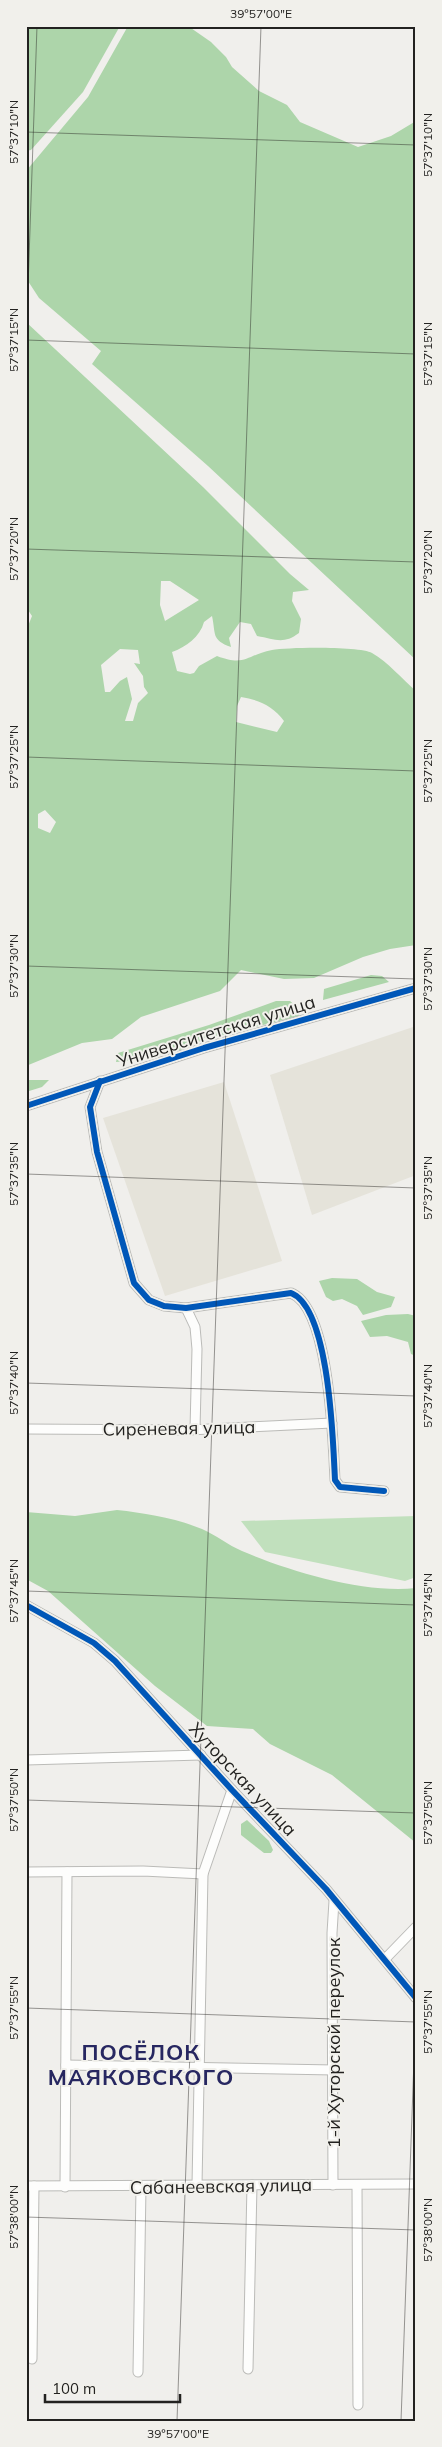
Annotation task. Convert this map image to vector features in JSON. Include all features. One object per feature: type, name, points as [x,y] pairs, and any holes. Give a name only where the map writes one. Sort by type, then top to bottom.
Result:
[{"type":"street","name":"Университетская улица","points":[[26,1106],[204,1048],[416,988]]},
{"type":"street","points":[[100,1082],[90,1107],[97,1152],[134,1283],[149,1300],[164,1306],[186,1308],[291,1293],[296,1295],[309,1313],[321,1345],[329,1387],[337,1484],[340,1487],[350,1489],[384,1491]]},
{"type":"street","points":[[186,1308],[195,1327],[197,1349],[195,1429]]},
{"type":"street","name":"Сиреневая улица","points":[[26,1429],[195,1429],[332,1423]]},
{"type":"street","name":"Хуторская улица","points":[[27,1608],[94,1643],[115,1661],[232,1790],[326,1889],[416,1998]]},
{"type":"street","points":[[26,1760],[201,1755]]},
{"type":"street","points":[[197,2186],[203,1874],[232,1790]]},
{"type":"street","points":[[26,1872],[203,1874]]},
{"type":"street","points":[[65,2187],[67,1872]]},
{"type":"street","name":"1-й Хуторской переулок","points":[[333,2185],[332,1934],[334,1901]]},
{"type":"street","points":[[385,1959],[416,1927]]},
{"type":"street","points":[[66,2065],[334,2070]]},
{"type":"street","points":[[248,2369],[252,2184]]},
{"type":"street","name":"Сабанеевская улица","points":[[30,2186],[416,2184]]},
{"type":"street","points":[[357,2185],[358,2405]]},
{"type":"street","points":[[30,2186],[32,2359]]},
{"type":"street","points":[[138,2372],[141,2186]]},
{"type":"shaded area","points":[[416,1026],[416,1175],[312,1215],[270,1075]]},
{"type":"shaded area","points":[[224,1082],[282,1261],[165,1296],[103,1118]]},
{"type":"green space","points":[[26,26],[120,26],[83,92],[31,150],[26,151]]},
{"type":"green space","points":[[128,26],[188,26],[211,42],[226,57],[232,67],[259,91],[287,105],[300,122],[358,147],[391,136],[416,121],[416,660],[208,466],[92,364],[101,351],[39,298],[26,278],[26,171],[88,97]]},
{"type":"green space","points":[[26,322],[203,487],[290,574],[309,590],[293,592],[292,601],[301,619],[299,633],[293,637],[279,640],[257,636],[251,624],[240,622],[229,638],[231,647],[217,639],[212,616],[204,622],[192,641],[172,652],[177,671],[194,673],[199,666],[217,656],[240,660],[263,652],[280,649],[354,649],[372,653],[378,657],[416,691],[416,945],[390,949],[363,957],[314,978],[284,979],[241,970],[220,991],[141,1017],[112,1039],[82,1043],[26,1066],[26,631],[32,616],[26,607]],"holes":[[[161,581],[170,581],[199,600],[165,621],[160,605]],[[120,649],[138,650],[140,664],[134,663],[143,676],[144,687],[148,693],[138,703],[133,721],[125,721],[132,699],[127,677],[120,681],[110,692],[105,692],[101,665]],[[241,697],[254,700],[265,704],[284,721],[277,732],[236,722],[237,706]],[[45,810],[56,822],[50,833],[38,828],[38,814]]]},
{"type":"green space","points":[[371,975],[382,976],[389,982],[323,1000],[324,989]]},
{"type":"green space","points":[[276,1001],[290,1001],[297,1007],[299,1016],[219,1036],[209,1035],[177,1051],[116,1062],[118,1053],[209,1025]]},
{"type":"green space","points":[[26,1080],[49,1080],[42,1087],[26,1092]]},
{"type":"green space","points":[[332,1278],[357,1279],[377,1292],[395,1297],[391,1307],[363,1315],[357,1306],[342,1299],[333,1301],[326,1297],[319,1281]]},
{"type":"green space","points":[[408,1314],[416,1316],[416,1356],[411,1354],[408,1342],[387,1336],[370,1337],[361,1321],[386,1315]]},
{"type":"green space","points":[[117,1510],[160,1517],[192,1525],[207,1531],[237,1549],[304,1573],[374,1588],[416,1588],[416,1843],[332,1775],[270,1744],[253,1729],[207,1726],[155,1686],[48,1591],[26,1579],[26,1512],[75,1516]]},
{"type":"green space","points":[[416,1516],[416,1577],[405,1581],[265,1552],[241,1521]]},
{"type":"green space","points":[[247,1820],[269,1841],[273,1850],[271,1853],[264,1853],[241,1835],[241,1824]]},
{"type":"cycle path","points":[[26,1106],[204,1048],[416,988]]},
{"type":"cycle path","points":[[100,1081],[90,1107],[97,1152],[134,1283],[149,1300],[164,1306],[186,1308],[291,1293],[304,1304],[314,1323],[322,1349],[333,1437],[335,1480],[340,1487],[384,1491]]},
{"type":"cycle path","points":[[26,1605],[94,1643],[115,1661],[232,1790],[326,1889],[416,1998]]},
{"type":"district","name":"ПОСЁЛОК МАЯКОВСКОГО","points":[[141,2064]]}]
